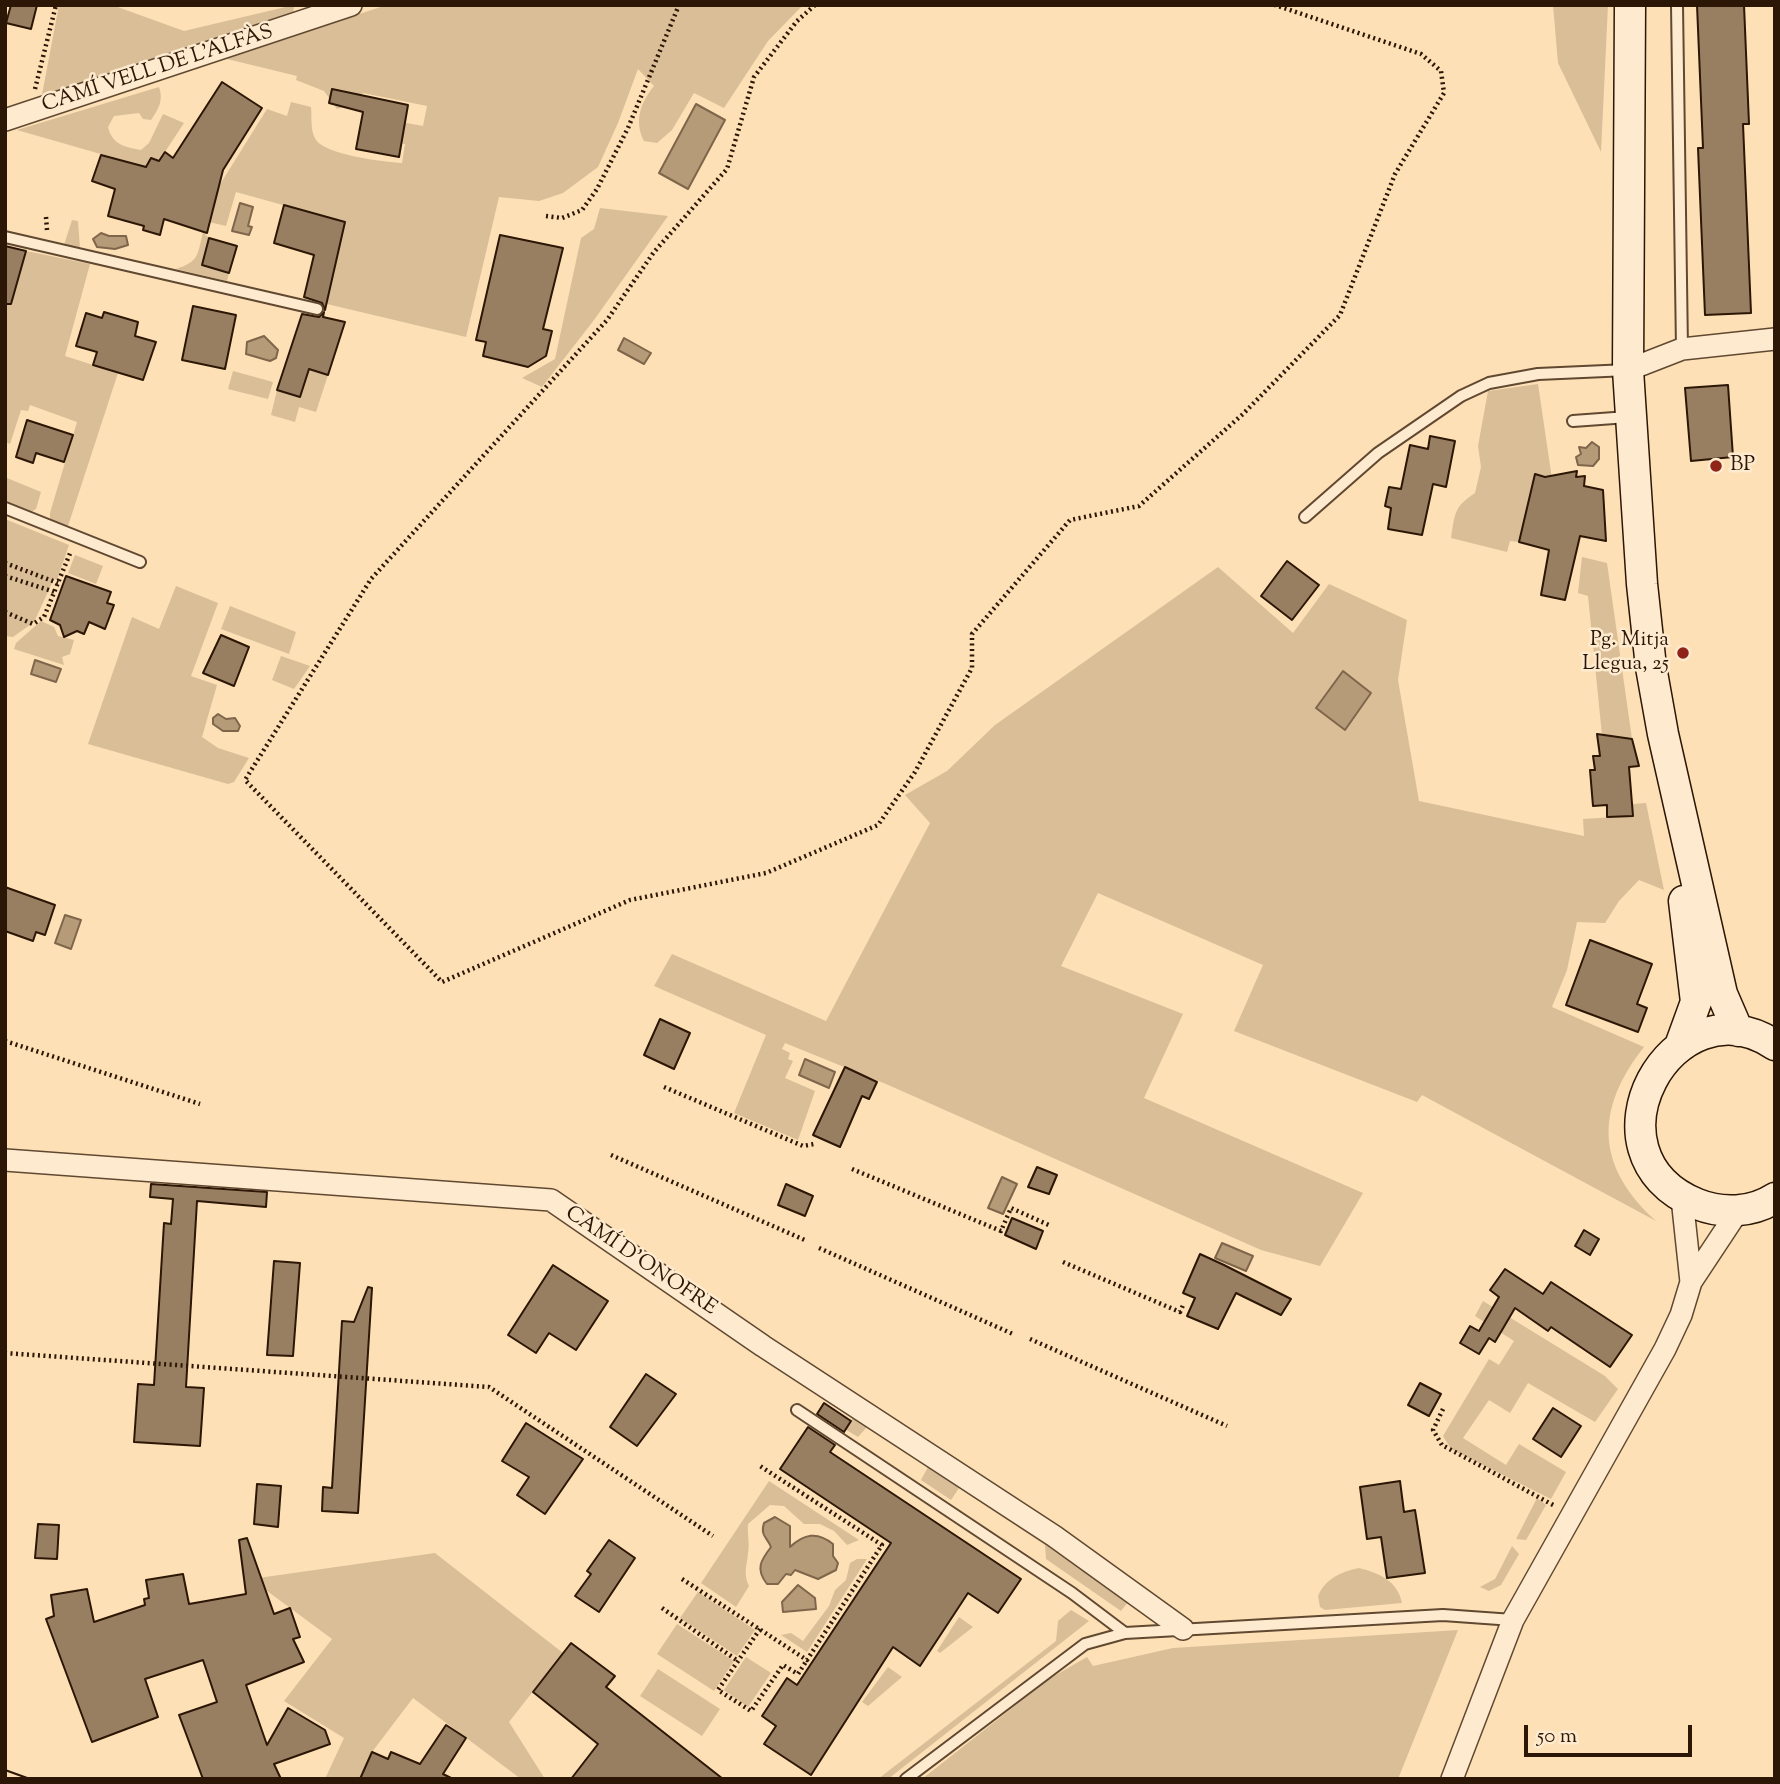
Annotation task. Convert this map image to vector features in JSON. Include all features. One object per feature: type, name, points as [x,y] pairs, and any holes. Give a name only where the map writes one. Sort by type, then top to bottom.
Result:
[{"type":"street","name":"CAMÍ VELL DE L'ALFÀS","points":[[5,120],[351,5]]},
{"type":"street","points":[[1630,5],[1628,370],[1642,584],[1651,667],[1663,734],[1722,994],[1738,1031]]},
{"type":"street","points":[[1628,370],[1682,349],[1775,339]]},
{"type":"street","points":[[1663,734],[1696,1002],[1680,1046]]},
{"type":"street","points":[[1775,1045],[1738,1031],[1706,1033],[1680,1046],[1658,1066],[1649,1084],[1640,1123],[1650,1161],[1660,1178],[1682,1198],[1709,1209],[1738,1211],[1775,1198]]},
{"type":"street","name":"CAMÍ D'ONOFRE","points":[[5,1160],[551,1200],[763,1346],[1054,1536],[1183,1629]]},
{"type":"street","points":[[1682,1198],[1691,1282]]},
{"type":"street","points":[[1452,1779],[1513,1620],[1665,1349],[1681,1315],[1691,1282],[1738,1211]]},
{"type":"lane","points":[[1676,5],[1682,349]]},
{"type":"lane","points":[[5,237],[317,309]]},
{"type":"lane","points":[[1305,517],[1378,453],[1461,397],[1489,383],[1538,373],[1628,370]]},
{"type":"lane","points":[[1573,421],[1631,417]]},
{"type":"lane","points":[[5,508],[140,562]]},
{"type":"lane","points":[[797,1410],[1072,1593],[1125,1633]]},
{"type":"lane","points":[[906,1779],[1085,1644],[1125,1633],[1443,1615],[1513,1620]]},
{"type":"path","points":[[29,92],[37,88],[56,5]]},
{"type":"path","points":[[546,216],[562,218],[582,210],[597,189],[628,128],[679,5]]},
{"type":"path","points":[[815,5],[797,21],[754,77],[727,169],[654,252],[607,320],[371,579],[245,780],[442,982],[630,900],[766,873],[878,825],[915,772],[972,668],[972,634],[1070,520],[1139,506],[1243,414],[1340,315],[1395,174],[1444,93],[1441,71],[1421,54],[1275,5]]},
{"type":"path","points":[[5,612],[33,624],[44,617],[75,537]]},
{"type":"path","points":[[5,563],[58,583]]},
{"type":"path","points":[[5,576],[55,592]]},
{"type":"path","points":[[5,1041],[200,1104]]},
{"type":"path","points":[[664,1087],[803,1146],[814,1144]]},
{"type":"path","points":[[611,1155],[807,1241]]},
{"type":"path","points":[[852,1169],[1001,1231],[1011,1208],[1051,1226]]},
{"type":"path","points":[[819,1248],[1013,1334]]},
{"type":"path","points":[[1063,1262],[1180,1312],[1184,1303]]},
{"type":"path","points":[[1030,1339],[1227,1426]]},
{"type":"path","points":[[5,1353],[489,1387],[713,1536]]},
{"type":"path","points":[[1443,1409],[1433,1430],[1442,1445],[1539,1495],[1570,1516]]},
{"type":"path","points":[[760,1466],[882,1545],[797,1674],[783,1665],[751,1712],[718,1690],[760,1629]]},
{"type":"path","points":[[682,1579],[807,1660]]},
{"type":"path","points":[[662,1608],[738,1661]]},
{"type":"shaded area","points":[[59,5],[112,5],[184,31],[294,5],[293,16],[41,100]]},
{"type":"shaded area","points":[[387,5],[803,5],[768,41],[724,108],[694,93],[672,130],[657,143],[644,141],[639,127],[640,113],[654,86],[638,69],[598,167],[563,193],[539,201],[499,197],[466,337],[327,304],[344,222],[236,192],[226,226],[209,222],[219,186],[267,109],[287,116],[291,102],[311,107],[313,132],[322,145],[356,157],[402,163],[405,144],[398,143],[401,122],[423,126],[427,106],[363,93],[352,105],[337,109],[324,91],[296,80],[297,76],[223,58]]},
{"type":"shaded area","points":[[1553,5],[1608,5],[1601,152],[1558,63]]},
{"type":"shaded area","points":[[159,87],[161,101],[151,120],[143,119],[139,113],[114,116],[108,127],[112,137],[120,144],[141,150],[149,143],[163,114],[184,123],[159,161],[146,167],[17,130]]},
{"type":"shaded area","points":[[696,104],[725,120],[688,189],[659,173]]},
{"type":"shaded area","points":[[240,203],[253,207],[248,226],[252,227],[249,235],[232,231]]},
{"type":"shaded area","points":[[600,208],[668,216],[594,320],[542,387],[522,378],[555,359],[581,238],[594,229]]},
{"type":"shaded area","points":[[72,220],[78,221],[80,248],[64,245]]},
{"type":"shaded area","points":[[203,232],[209,238],[202,265],[229,273],[227,281],[176,269],[196,257]]},
{"type":"shaded area","points":[[101,233],[126,236],[128,245],[115,249],[97,247],[93,239]]},
{"type":"shaded area","points":[[26,251],[90,264],[65,356],[118,373],[67,529],[50,522],[50,513],[77,422],[30,405],[28,411],[21,410],[10,444],[5,442],[5,284],[16,286]]},
{"type":"shaded area","points":[[264,336],[278,350],[276,358],[270,361],[246,354],[247,342]]},
{"type":"shaded area","points":[[624,338],[651,353],[644,364],[618,350]]},
{"type":"shaded area","points":[[309,369],[328,375],[316,412],[299,407],[295,422],[271,415],[277,390],[300,397]]},
{"type":"shaded area","points":[[233,371],[273,382],[268,399],[228,389]]},
{"type":"shaded area","points":[[1538,384],[1552,479],[1535,475],[1519,542],[1510,541],[1507,552],[1451,538],[1457,511],[1463,502],[1475,493],[1481,467],[1478,446],[1488,391]]},
{"type":"shaded area","points":[[1592,442],[1599,447],[1599,459],[1593,466],[1578,465],[1576,457],[1581,454],[1579,447],[1586,448]]},
{"type":"shaded area","points":[[7,478],[41,492],[36,509],[28,514],[5,503]]},
{"type":"shaded area","points":[[5,519],[69,545],[57,580],[54,579],[34,622],[13,637],[5,636]]},
{"type":"shaded area","points":[[75,555],[103,566],[96,584],[68,573]]},
{"type":"shaded area","points":[[1582,557],[1607,563],[1632,739],[1602,735],[1588,596],[1578,593]]},
{"type":"shaded area","points":[[1218,567],[1293,633],[1329,584],[1407,620],[1398,680],[1419,801],[1584,836],[1583,819],[1633,816],[1633,804],[1646,803],[1664,890],[1639,880],[1619,901],[1605,923],[1577,922],[1567,970],[1552,1007],[1644,1047],[1628,1070],[1617,1093],[1610,1115],[1609,1137],[1612,1158],[1622,1179],[1636,1200],[1656,1221],[1422,1095],[1417,1102],[1234,1031],[1263,965],[1098,893],[1061,966],[1183,1014],[1144,1098],[1363,1193],[1320,1266],[1261,1250],[886,1084],[785,1043],[782,1049],[790,1053],[788,1059],[793,1061],[785,1078],[815,1091],[798,1140],[734,1113],[766,1035],[654,986],[672,954],[826,1021],[930,823],[905,795],[947,771],[995,725]]},
{"type":"shaded area","points":[[176,586],[218,603],[191,676],[217,685],[202,737],[218,748],[249,758],[234,782],[228,784],[88,744],[132,617],[159,629]]},
{"type":"shaded area","points":[[230,606],[296,632],[289,654],[221,629]]},
{"type":"shaded area","points":[[41,621],[54,627],[58,636],[74,640],[70,654],[62,657],[64,665],[14,649],[16,643]]},
{"type":"shaded area","points":[[281,656],[310,666],[294,689],[272,680]]},
{"type":"shaded area","points":[[35,660],[61,669],[56,682],[31,674]]},
{"type":"shaded area","points":[[1343,671],[1371,693],[1345,730],[1316,708]]},
{"type":"shaded area","points":[[218,714],[226,719],[235,718],[240,726],[238,731],[223,731],[213,724],[213,718]]},
{"type":"shaded area","points":[[65,915],[81,920],[71,949],[55,943]]},
{"type":"shaded area","points":[[805,1059],[835,1072],[829,1088],[799,1075]]},
{"type":"shaded area","points":[[1002,1177],[1017,1184],[1003,1214],[988,1208]]},
{"type":"shaded area","points":[[1222,1243],[1253,1256],[1246,1271],[1215,1258]]},
{"type":"shaded area","points":[[1483,1301],[1605,1376],[1618,1389],[1595,1422],[1528,1383],[1510,1413],[1489,1400],[1463,1438],[1506,1465],[1519,1444],[1566,1472],[1551,1499],[1451,1449],[1443,1436],[1489,1359],[1499,1365],[1514,1341],[1475,1316]]},
{"type":"shaded area","points":[[857,1412],[1112,1583],[1128,1602],[1121,1611],[1046,1559],[1045,1545],[959,1488],[951,1500],[921,1480],[928,1467],[867,1427],[858,1437],[845,1429]]},
{"type":"shaded area","points":[[769,1481],[859,1540],[847,1545],[834,1531],[820,1524],[804,1524],[784,1506],[770,1505],[748,1524],[746,1573],[749,1586],[736,1607],[701,1583]]},
{"type":"shaded area","points":[[1537,1498],[1546,1505],[1526,1540],[1516,1539]]},
{"type":"shaded area","points":[[775,1517],[790,1526],[790,1547],[800,1539],[811,1536],[822,1537],[833,1544],[833,1556],[838,1563],[836,1570],[818,1579],[795,1570],[791,1575],[786,1574],[778,1584],[767,1584],[760,1569],[764,1556],[771,1547],[763,1534],[763,1527],[764,1523]]},
{"type":"shaded area","points":[[1512,1546],[1519,1554],[1501,1585],[1489,1591],[1480,1587],[1495,1579]]},
{"type":"shaded area","points":[[435,1553],[563,1653],[509,1722],[545,1779],[521,1779],[413,1698],[372,1752],[360,1779],[325,1779],[344,1738],[284,1701],[332,1639],[251,1579]]},
{"type":"shaded area","points":[[857,1559],[867,1559],[807,1652],[781,1635],[791,1633],[803,1641],[829,1606],[835,1590],[846,1580],[850,1563]]},
{"type":"shaded area","points":[[1359,1568],[1386,1579],[1400,1595],[1402,1603],[1325,1610],[1320,1607],[1318,1596],[1330,1580]]},
{"type":"shaded area","points":[[798,1585],[815,1598],[816,1609],[783,1612],[782,1602]]},
{"type":"shaded area","points":[[698,1592],[755,1630],[737,1656],[680,1618]]},
{"type":"shaded area","points":[[1071,1610],[1089,1621],[888,1779],[878,1779],[1056,1641],[1058,1621]]},
{"type":"shaded area","points":[[959,1617],[973,1627],[940,1653],[937,1651]]},
{"type":"shaded area","points":[[677,1624],[734,1661],[714,1691],[657,1654]]},
{"type":"shaded area","points":[[1458,1630],[1398,1779],[922,1779],[1049,1679],[1087,1657],[1093,1666],[1173,1648]]},
{"type":"shaded area","points":[[746,1657],[771,1673],[748,1707],[724,1690]]},
{"type":"shaded area","points":[[888,1667],[902,1677],[868,1706],[862,1702]]},
{"type":"shaded area","points":[[658,1669],[720,1709],[702,1736],[640,1696]]},
{"type":"building","points":[[11,5],[37,5],[31,29],[6,23]]},
{"type":"building","points":[[1697,5],[1744,5],[1749,124],[1743,124],[1751,313],[1705,315],[1698,148],[1703,148]]},
{"type":"building","points":[[222,82],[262,108],[223,170],[207,233],[164,219],[160,235],[143,230],[144,226],[108,216],[115,189],[92,181],[101,155],[146,167],[151,158],[159,161],[165,152],[173,158]]},
{"type":"building","points":[[332,89],[408,105],[399,157],[356,149],[363,112],[329,103]]},
{"type":"building","points":[[284,205],[345,222],[325,310],[322,303],[304,297],[314,255],[274,243]]},
{"type":"building","points":[[500,235],[563,248],[543,329],[552,331],[546,356],[528,367],[483,356],[486,342],[476,340]]},
{"type":"building","points":[[209,238],[237,246],[229,273],[202,265]]},
{"type":"building","points":[[5,246],[26,251],[11,304],[5,304]]},
{"type":"building","points":[[193,306],[236,315],[225,369],[182,360]]},
{"type":"building","points":[[104,312],[138,322],[135,336],[156,342],[143,380],[93,365],[97,352],[76,346],[86,313],[102,318]]},
{"type":"building","points":[[324,312],[323,317],[345,322],[328,375],[309,369],[300,397],[277,390],[302,314],[319,317]]},
{"type":"building","points":[[1728,385],[1733,457],[1691,461],[1685,388]]},
{"type":"building","points":[[27,420],[73,435],[64,462],[36,453],[33,463],[16,457]]},
{"type":"building","points":[[1430,436],[1455,441],[1446,487],[1433,484],[1422,535],[1388,529],[1391,508],[1385,506],[1389,487],[1401,489],[1410,445],[1428,449]]},
{"type":"building","points":[[1577,471],[1576,477],[1585,476],[1584,486],[1603,490],[1606,541],[1580,536],[1565,600],[1541,595],[1549,550],[1519,542],[1535,474],[1545,477]]},
{"type":"building","points":[[1287,561],[1319,585],[1292,620],[1261,596]]},
{"type":"building","points":[[66,576],[111,592],[107,603],[114,605],[105,629],[89,622],[84,634],[77,631],[64,637],[60,625],[50,620]]},
{"type":"building","points":[[221,635],[249,647],[234,686],[203,673]]},
{"type":"building","points":[[1597,734],[1632,739],[1639,766],[1629,767],[1633,816],[1607,817],[1607,805],[1593,806],[1590,770],[1595,770],[1593,756],[1600,756]]},
{"type":"building","points":[[5,887],[55,905],[45,935],[36,932],[33,941],[5,931]]},
{"type":"building","points":[[1590,940],[1652,964],[1637,1004],[1647,1008],[1638,1032],[1566,1005]]},
{"type":"building","points":[[660,1019],[690,1033],[674,1069],[644,1055]]},
{"type":"building","points":[[845,1067],[877,1082],[869,1099],[862,1096],[840,1147],[813,1135]]},
{"type":"building","points":[[1037,1167],[1057,1175],[1049,1194],[1028,1187]]},
{"type":"building","points":[[151,1184],[267,1192],[266,1207],[197,1201],[186,1387],[204,1388],[200,1446],[134,1442],[138,1384],[154,1385],[164,1223],[171,1224],[173,1199],[150,1197]]},
{"type":"building","points":[[786,1184],[813,1196],[805,1216],[778,1205]]},
{"type":"building","points":[[1012,1218],[1043,1231],[1036,1249],[1005,1235]]},
{"type":"building","points":[[1584,1230],[1599,1239],[1590,1255],[1575,1246]]},
{"type":"building","points":[[1200,1254],[1291,1299],[1281,1315],[1236,1293],[1218,1329],[1187,1316],[1195,1298],[1183,1293]]},
{"type":"building","points":[[274,1261],[300,1263],[293,1356],[267,1355]]},
{"type":"building","points":[[553,1265],[608,1301],[576,1350],[549,1333],[536,1353],[508,1335]]},
{"type":"building","points":[[1505,1269],[1543,1294],[1551,1282],[1632,1335],[1610,1367],[1551,1327],[1548,1331],[1515,1308],[1495,1342],[1489,1338],[1479,1354],[1460,1343],[1470,1326],[1479,1331],[1499,1297],[1490,1290]]},
{"type":"building","points":[[368,1287],[372,1288],[358,1513],[322,1511],[323,1487],[332,1488],[342,1321],[354,1322]]},
{"type":"building","points":[[646,1374],[676,1394],[637,1446],[610,1427]]},
{"type":"building","points":[[1420,1383],[1441,1394],[1429,1416],[1408,1405]]},
{"type":"building","points":[[824,1403],[851,1421],[844,1432],[817,1414]]},
{"type":"building","points":[[1553,1408],[1581,1426],[1561,1457],[1533,1439]]},
{"type":"building","points":[[526,1423],[583,1459],[545,1514],[517,1495],[529,1477],[502,1461]]},
{"type":"building","points":[[808,1427],[835,1445],[830,1452],[1021,1579],[998,1613],[968,1593],[920,1666],[893,1647],[811,1775],[764,1744],[776,1726],[762,1716],[787,1678],[797,1685],[891,1543],[780,1469]]},
{"type":"building","points":[[1400,1481],[1404,1512],[1415,1510],[1425,1573],[1387,1578],[1381,1537],[1367,1539],[1360,1487]]},
{"type":"building","points":[[257,1484],[281,1486],[278,1527],[254,1524]]},
{"type":"building","points":[[38,1524],[59,1525],[57,1559],[35,1558]]},
{"type":"building","points":[[247,1538],[274,1614],[290,1608],[300,1637],[293,1639],[304,1662],[246,1685],[267,1745],[288,1708],[325,1730],[330,1744],[274,1764],[281,1779],[203,1779],[179,1715],[217,1702],[203,1660],[145,1679],[158,1717],[92,1742],[46,1619],[54,1616],[51,1595],[87,1589],[94,1622],[145,1605],[144,1599],[149,1598],[146,1580],[183,1574],[189,1604],[246,1594],[239,1540]]},
{"type":"building","points":[[609,1540],[635,1558],[599,1612],[575,1596],[591,1574],[587,1571]]},
{"type":"building","points":[[571,1643],[615,1676],[606,1687],[723,1779],[571,1779],[598,1744],[533,1692]]},
{"type":"building","points":[[446,1725],[466,1738],[443,1774],[453,1779],[360,1779],[372,1752],[388,1759],[391,1752],[420,1764]]},
{"type":"tram line","points":[[5,1770],[30,1779]]},
{"type":"place","name":"BP","points":[[1716,466]]},
{"type":"place","name":"Pg. Mitja Llegua, 25","points":[[1683,653]]}]
